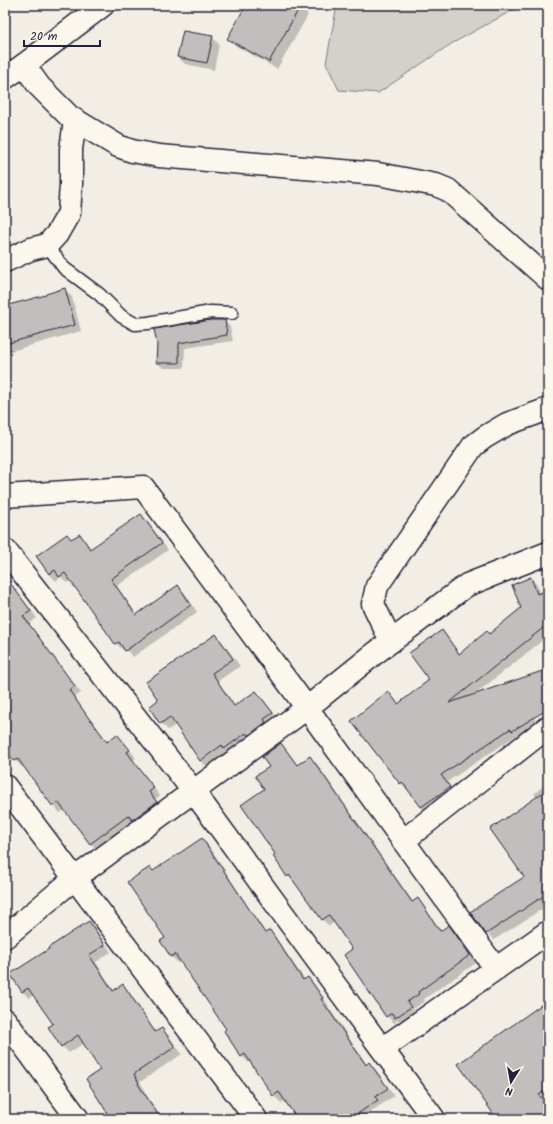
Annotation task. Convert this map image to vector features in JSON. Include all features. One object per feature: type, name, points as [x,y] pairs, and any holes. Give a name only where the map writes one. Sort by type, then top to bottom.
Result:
[{"type":"street","points":[[5,78],[103,5]]},
{"type":"street","points":[[24,65],[39,86],[70,118],[118,146],[132,151],[159,156],[378,174],[436,185],[448,190],[548,279]]},
{"type":"street","points":[[5,261],[47,244],[57,234],[69,213],[72,185],[71,148],[76,121]]},
{"type":"street","points":[[391,641],[373,604],[377,586],[473,446],[507,424],[548,409]]},
{"type":"street","points":[[5,496],[143,487],[307,708],[496,968]]},
{"type":"street","points":[[5,550],[194,792],[434,1119]]},
{"type":"street","points":[[5,937],[75,878],[307,708],[391,641],[467,585],[548,553]]},
{"type":"street","points":[[403,841],[548,728]]},
{"type":"street","points":[[5,786],[256,1119]]},
{"type":"street","points":[[382,1049],[548,932]]},
{"type":"street","points":[[5,1020],[78,1119]]},
{"type":"lane","points":[[47,244],[64,268],[99,294],[121,316],[135,324],[211,312],[232,313]]},
{"type":"shaded area","points":[[337,5],[522,5],[451,44],[378,93],[339,90],[326,63]]},
{"type":"building","points":[[246,5],[301,5],[269,62],[227,39]]},
{"type":"building","points":[[183,31],[213,36],[207,63],[177,57]]},
{"type":"building","points":[[65,288],[75,325],[5,344],[5,306],[46,295]]},
{"type":"building","points":[[211,320],[225,320],[227,335],[179,343],[179,363],[156,363],[157,344],[154,329]]},
{"type":"building","points":[[141,514],[162,543],[111,579],[136,615],[178,585],[191,605],[125,651],[119,642],[115,644],[65,573],[59,577],[55,570],[49,574],[36,556],[67,534],[71,539],[80,534],[90,549]]},
{"type":"building","points":[[5,576],[31,611],[23,616],[75,686],[69,690],[90,720],[107,742],[117,734],[130,750],[127,752],[154,788],[149,792],[157,802],[132,820],[129,815],[90,844],[58,802],[53,807],[18,759],[14,761],[5,749]]},
{"type":"building","points":[[531,577],[537,594],[548,590],[548,624],[449,703],[548,669],[548,709],[512,731],[510,729],[441,775],[450,787],[421,807],[402,782],[400,784],[351,721],[388,691],[398,704],[429,680],[409,653],[442,630],[459,654],[487,631],[489,634],[521,608],[512,585]]},
{"type":"building","points":[[216,634],[233,659],[212,673],[234,706],[256,691],[273,713],[264,719],[266,722],[248,736],[246,733],[224,749],[222,745],[200,761],[170,717],[160,724],[149,707],[158,700],[146,682]]},
{"type":"building","points":[[281,743],[297,765],[310,756],[412,902],[418,898],[440,931],[449,925],[470,955],[418,992],[419,994],[407,1002],[411,1007],[395,1018],[392,1013],[386,1017],[344,955],[352,949],[329,915],[322,920],[289,875],[287,877],[273,856],[275,854],[241,805],[264,789],[255,776],[269,767],[262,757]]},
{"type":"building","points":[[548,789],[548,893],[486,934],[470,912],[524,877],[490,829]]},
{"type":"building","points":[[202,838],[265,933],[270,930],[303,980],[308,977],[323,998],[321,999],[366,1065],[369,1062],[388,1088],[375,1097],[378,1100],[350,1119],[297,1119],[279,1092],[273,1096],[245,1054],[241,1057],[224,1031],[226,1029],[175,954],[171,957],[160,941],[165,938],[127,882],[150,867],[153,871]]},
{"type":"building","points":[[89,921],[105,945],[89,955],[113,991],[123,984],[155,1032],[162,1028],[175,1047],[134,1074],[139,1083],[138,1084],[161,1119],[111,1119],[86,1079],[100,1070],[78,1035],[61,1047],[48,1027],[53,1024],[28,988],[22,992],[10,974]]},
{"type":"building","points":[[548,1000],[548,1089],[539,1095],[548,1107],[548,1119],[497,1119],[458,1064]]}]
